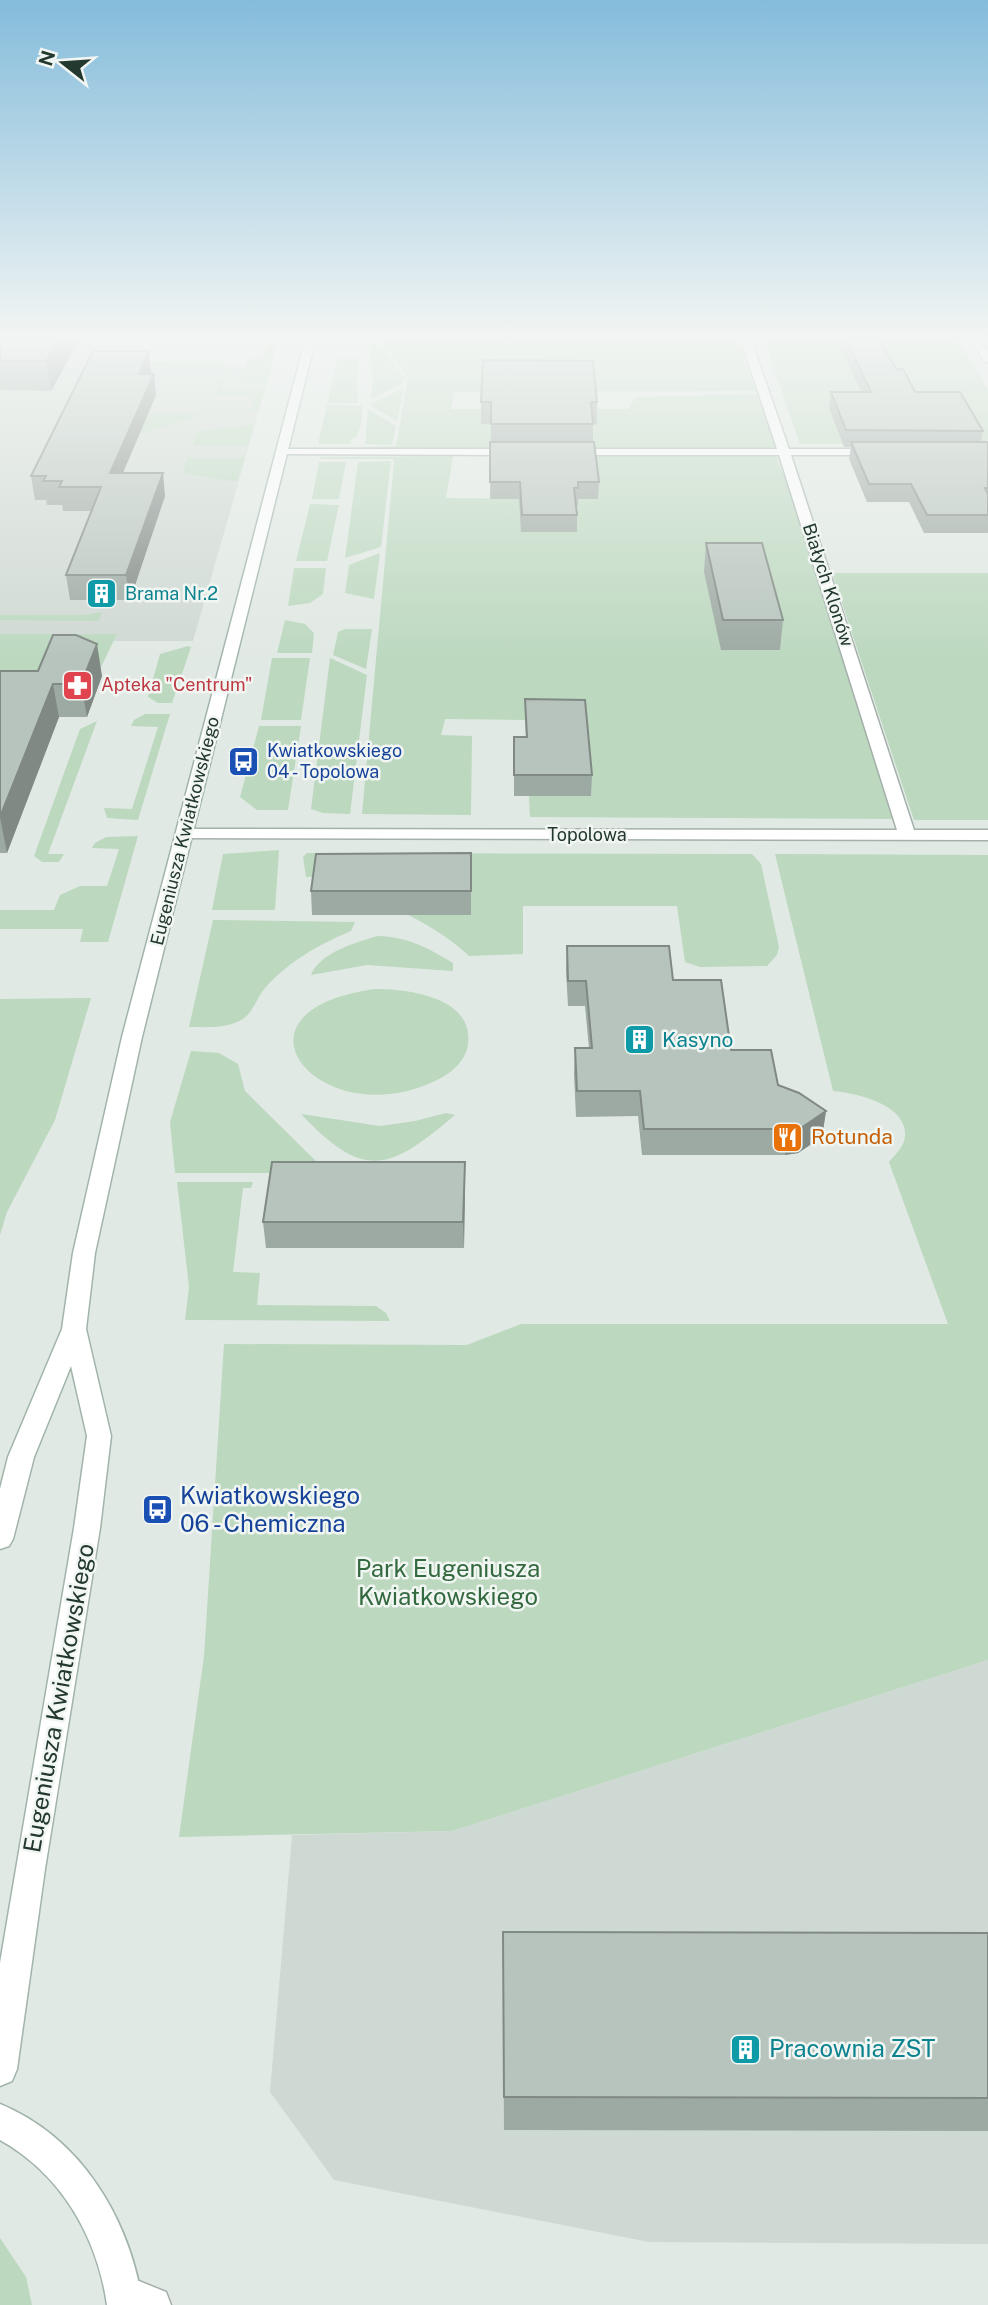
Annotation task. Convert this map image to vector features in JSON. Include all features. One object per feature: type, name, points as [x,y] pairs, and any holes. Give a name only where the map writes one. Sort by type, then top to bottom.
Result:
[{"type":"street","name":"Eugeniusza Kwiatkowskiego","points":[[0,1539],[21,1457],[74,1329],[84,1253],[132,1037],[186,834],[233,635],[283,445]]},
{"type":"street","name":"Białych Klonów","points":[[782,445],[907,835]]},
{"type":"street","points":[[281,452],[525,452]]},
{"type":"street","points":[[552,452],[894,453]]},
{"type":"street","name":"Topolowa","points":[[186,834],[988,835]]},
{"type":"street","name":"Eugeniusza Kwiatkowskiego","points":[[0,2068],[87,1528],[99,1436],[74,1329]]},
{"type":"street","points":[[0,2121],[38,2144],[77,2184],[106,2233],[134,2301]]},
{"type":"shaded area","points":[[0,445],[249,445],[193,641],[0,641]]},
{"type":"shaded area","points":[[988,1660],[988,2244],[649,2242],[334,2180],[270,2092],[292,1835],[452,1831]]},
{"type":"green space","points":[[775,445],[776,448],[317,449],[396,446]]},
{"type":"green space","points":[[453,456],[446,498],[520,499],[518,456],[776,456],[798,511],[895,819],[530,817],[525,720],[445,719],[441,735],[472,736],[471,815],[362,814],[394,461],[320,457]]},
{"type":"green space","points":[[188,458],[245,458],[237,481],[230,481],[183,473]]},
{"type":"green space","points":[[391,461],[381,547],[345,558],[358,462]]},
{"type":"green space","points":[[319,462],[346,462],[339,499],[312,499]]},
{"type":"green space","points":[[310,504],[339,505],[327,561],[296,561]]},
{"type":"green space","points":[[380,553],[374,599],[345,593],[349,565]]},
{"type":"green space","points":[[294,568],[326,568],[323,594],[310,603],[288,606]]},
{"type":"green space","points":[[832,573],[988,573],[988,820],[914,820]]},
{"type":"green space","points":[[102,612],[99,621],[0,620],[0,615],[84,615]]},
{"type":"green space","points":[[285,620],[305,624],[314,633],[312,653],[277,653]]},
{"type":"green space","points":[[345,629],[372,629],[366,669],[333,655],[338,632]]},
{"type":"green space","points":[[0,634],[117,634],[101,667],[56,667],[0,699]]},
{"type":"green space","points":[[191,647],[172,703],[158,703],[148,697],[160,654]]},
{"type":"green space","points":[[272,658],[310,658],[301,720],[261,720]]},
{"type":"green space","points":[[330,658],[367,675],[350,814],[323,813],[311,809]]},
{"type":"green space","points":[[145,714],[170,714],[138,820],[107,818],[104,808],[132,809],[158,727],[131,726],[134,720]]},
{"type":"green space","points":[[97,721],[48,854],[64,854],[59,862],[42,862],[34,856],[80,729]]},
{"type":"green space","points":[[259,726],[301,726],[288,810],[257,810],[240,797]]},
{"type":"green space","points":[[138,836],[108,942],[80,942],[83,929],[0,929],[0,910],[54,910],[60,895],[80,886],[107,886],[119,849],[92,848],[95,843],[106,837]]},
{"type":"green space","points":[[279,850],[275,910],[212,910],[223,854]]},
{"type":"green space","points":[[307,853],[752,854],[761,864],[779,947],[777,955],[767,966],[700,967],[685,962],[677,906],[523,906],[523,954],[469,956],[453,942],[416,919],[317,877],[306,877],[303,857]]},
{"type":"green space","name":"Park Eugeniusza Kwiatkowskiego","points":[[775,854],[988,855],[988,1660],[452,1831],[179,1837],[204,1656],[224,1344],[467,1345],[521,1324],[948,1324],[889,1162],[903,1144],[905,1131],[901,1120],[883,1104],[833,1091]]},
{"type":"green space","points":[[213,920],[355,922],[351,931],[316,948],[284,970],[265,988],[250,1013],[243,1019],[223,1026],[189,1027]]},
{"type":"green space","points":[[377,936],[399,938],[426,948],[453,963],[453,971],[367,965],[311,975],[330,954]]},
{"type":"green space","points":[[375,989],[421,994],[450,1006],[461,1016],[467,1028],[468,1044],[464,1057],[456,1067],[433,1082],[391,1094],[353,1092],[323,1081],[302,1063],[293,1042],[301,1020],[327,1001]]},
{"type":"green space","points":[[91,998],[55,1120],[7,1212],[0,1235],[0,999]]},
{"type":"green space","points":[[191,1051],[219,1053],[238,1064],[245,1091],[328,1173],[175,1173],[170,1122]]},
{"type":"green space","points":[[446,1113],[455,1115],[413,1148],[395,1157],[378,1161],[361,1159],[343,1151],[301,1114],[380,1126]]},
{"type":"green space","points":[[177,1182],[253,1182],[251,1188],[243,1188],[233,1272],[260,1273],[257,1305],[376,1306],[386,1313],[390,1321],[185,1320],[189,1287]]},
{"type":"green space","points":[[0,2238],[26,2277],[32,2305],[0,2305]]},
{"type":"building","points":[[47,445],[123,445],[110,473],[163,473],[126,575],[66,575],[101,487],[59,487],[62,481],[43,481],[46,476],[31,476]]},
{"type":"building","points":[[490,445],[594,445],[599,482],[578,482],[578,488],[574,488],[577,515],[522,515],[520,482],[490,482]]},
{"type":"building","points":[[852,445],[988,445],[988,488],[985,488],[988,494],[988,515],[927,515],[911,484],[869,484]]},
{"type":"building","points":[[706,543],[762,543],[783,620],[723,620]]},
{"type":"building","points":[[53,635],[76,635],[97,644],[81,684],[53,684],[0,817],[0,671],[38,671]]},
{"type":"building","points":[[525,699],[585,700],[592,775],[514,775],[514,737],[527,737]]},
{"type":"building","points":[[471,853],[471,891],[311,891],[316,854]]},
{"type":"building","name":"Kasyno","points":[[567,946],[669,946],[673,980],[721,980],[731,1050],[771,1050],[778,1085],[799,1093],[826,1111],[801,1128],[644,1129],[640,1091],[577,1091],[575,1048],[592,1048],[586,981],[568,981]]},
{"type":"building","points":[[272,1162],[465,1162],[463,1222],[263,1222]]},
{"type":"building","name":"Pracownia ZST","points":[[503,1932],[988,1933],[988,2098],[504,2097]]},
{"type":"place","name":"Brama Nr.2","points":[[102,594]]},
{"type":"place","name":"Apteka \"Centrum\"","points":[[78,685]]},
{"type":"place","name":"Kwiatkowskiego 04 - Topolowa","points":[[244,761]]},
{"type":"place","name":"Kasyno","points":[[639,1040]]},
{"type":"place","name":"Rotunda","points":[[788,1137]]},
{"type":"place","name":"Kwiatkowskiego 06 - Chemiczna","points":[[157,1510]]},
{"type":"place","name":"Pracownia ZST","points":[[746,2049]]}]
